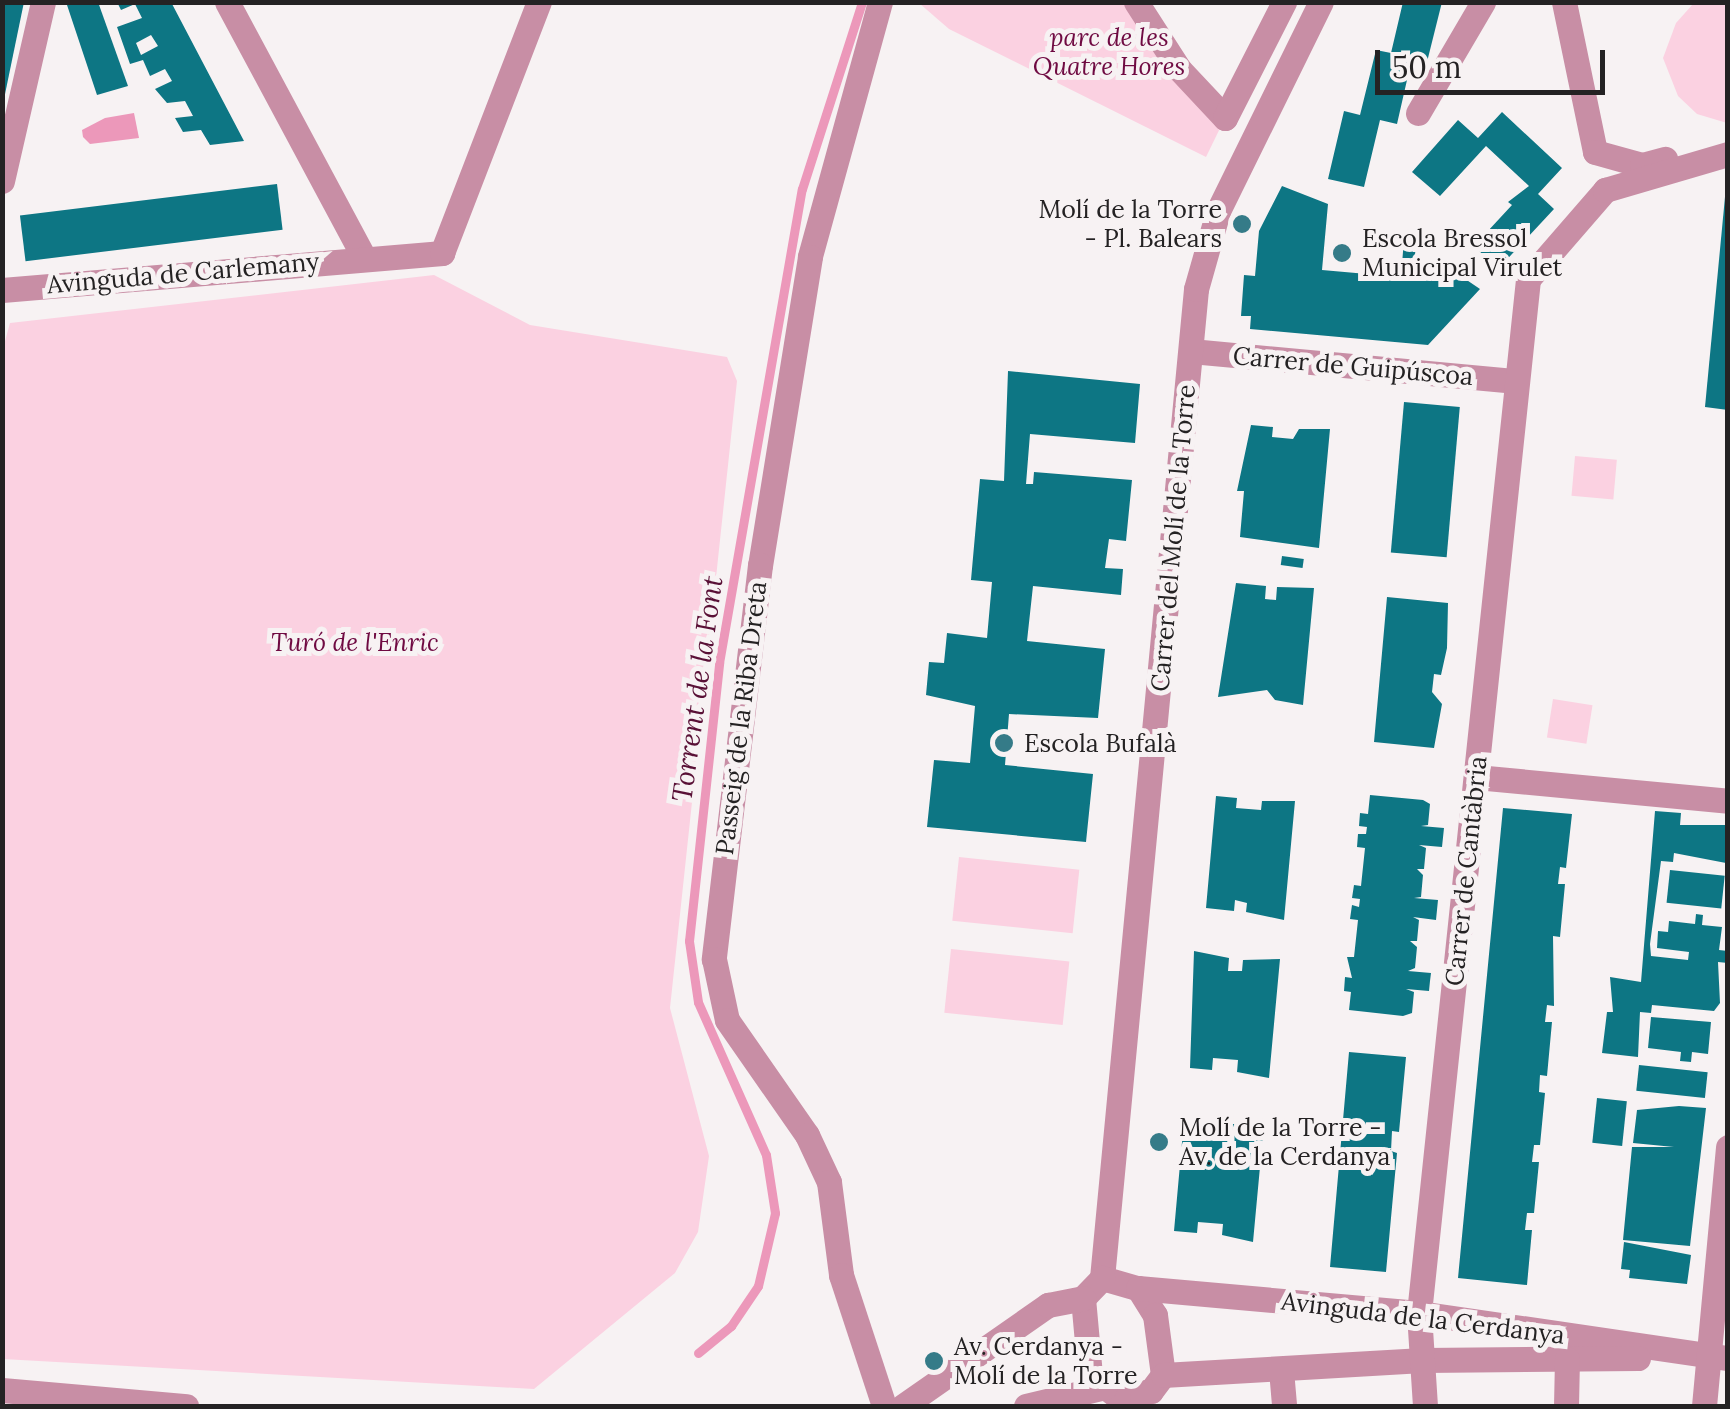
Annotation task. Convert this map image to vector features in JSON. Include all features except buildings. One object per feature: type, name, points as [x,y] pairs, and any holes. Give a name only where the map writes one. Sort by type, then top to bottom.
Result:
[{"type":"street","points":[[4,166],[43,2]]},
{"type":"street","points":[[227,2],[363,256]]},
{"type":"street","name":"Avinguda de Carlemany","points":[[2,290],[363,256],[442,253],[539,2]]},
{"type":"street","name":"Passeig de la Riba Dreta","points":[[880,2],[810,257],[760,565],[714,959],[727,1020],[806,1135],[829,1182],[840,1275],[884,1406]]},
{"type":"street","points":[[1136,2],[1179,69],[1225,118],[1284,2]]},
{"type":"street","name":"Carrer del Molí de la Torre","points":[[1102,1278],[1196,289],[1218,211],[1321,2]]},
{"type":"street","points":[[1418,113],[1483,2]]},
{"type":"street","points":[[1547,2],[1578,139],[1605,190],[1728,154]]},
{"type":"street","points":[[1564,2],[1594,152],[1642,165],[1728,142]]},
{"type":"street","name":"Carrer de Cantàbria","points":[[1425,1406],[1419,1314],[1514,381],[1528,279],[1605,190]]},
{"type":"street","name":"Carrer de Guipúscoa","points":[[1191,351],[1514,381]]},
{"type":"street","points":[[1476,777],[1728,801]]},
{"type":"street","points":[[1704,1406],[1718,1357],[1728,1147]]},
{"type":"street","points":[[903,1406],[1048,1305],[1083,1298],[1102,1278],[1138,1288],[1155,1316],[1163,1375],[1151,1391],[1026,1406]]},
{"type":"street","name":"Avinguda de la Cerdanya","points":[[1138,1288],[1419,1314],[1718,1357]]},
{"type":"street","points":[[1083,1298],[1090,1375],[1119,1397]]},
{"type":"street","name":"Avinguda de la Cerdanya","points":[[1163,1375],[1423,1360],[1718,1357]]},
{"type":"street","points":[[1566,1406],[1567,1359]]},
{"type":"street","points":[[1280,1370],[1284,1406]]},
{"type":"street","points":[[2,1390],[186,1406]]},
{"type":"street","points":[[2,1401],[49,1393]]},
{"type":"green space","name":"parc de les Quatre Hores","points":[[919,3],[1136,3],[1225,118],[1206,157],[949,29]]},
{"type":"green space","points":[[1728,3],[1727,123],[1697,114],[1678,96],[1663,58],[1676,23],[1693,4]]},
{"type":"green space","name":"Turó de l'Enric","points":[[434,275],[530,325],[727,357],[737,381],[670,1008],[709,1156],[698,1232],[675,1273],[534,1389],[3,1359],[2,352],[10,323]]},
{"type":"green space","points":[[1575,456],[1617,460],[1613,500],[1572,496]]},
{"type":"green space","points":[[1553,699],[1593,705],[1586,744],[1547,738]]},
{"type":"green space","points":[[959,857],[1079,870],[1073,933],[952,921]]},
{"type":"green space","points":[[951,949],[1069,961],[1063,1025],[944,1013]]},
{"type":"shaded area","points":[[134,113],[139,138],[90,144],[83,137],[82,130],[105,118]]},
{"type":"waterway","name":"Torrent de la Font","points":[[698,1353],[731,1326],[758,1286],[775,1213],[766,1155],[698,1002],[689,941],[719,663],[802,189],[862,2]]},
{"type":"place","name":"Molí de la Torre - Pl. Balears","points":[[1242,224]]},
{"type":"place","name":"Escola Bressol Municipal Virulet","points":[[1342,253]]},
{"type":"place","name":"Escola Bufalà","points":[[1004,743]]},
{"type":"place","name":"Molí de la Torre - Av. de la Cerdanya","points":[[1159,1142]]},
{"type":"place","name":"Av. Cerdanya - Molí de la Torre","points":[[934,1361]]}]
